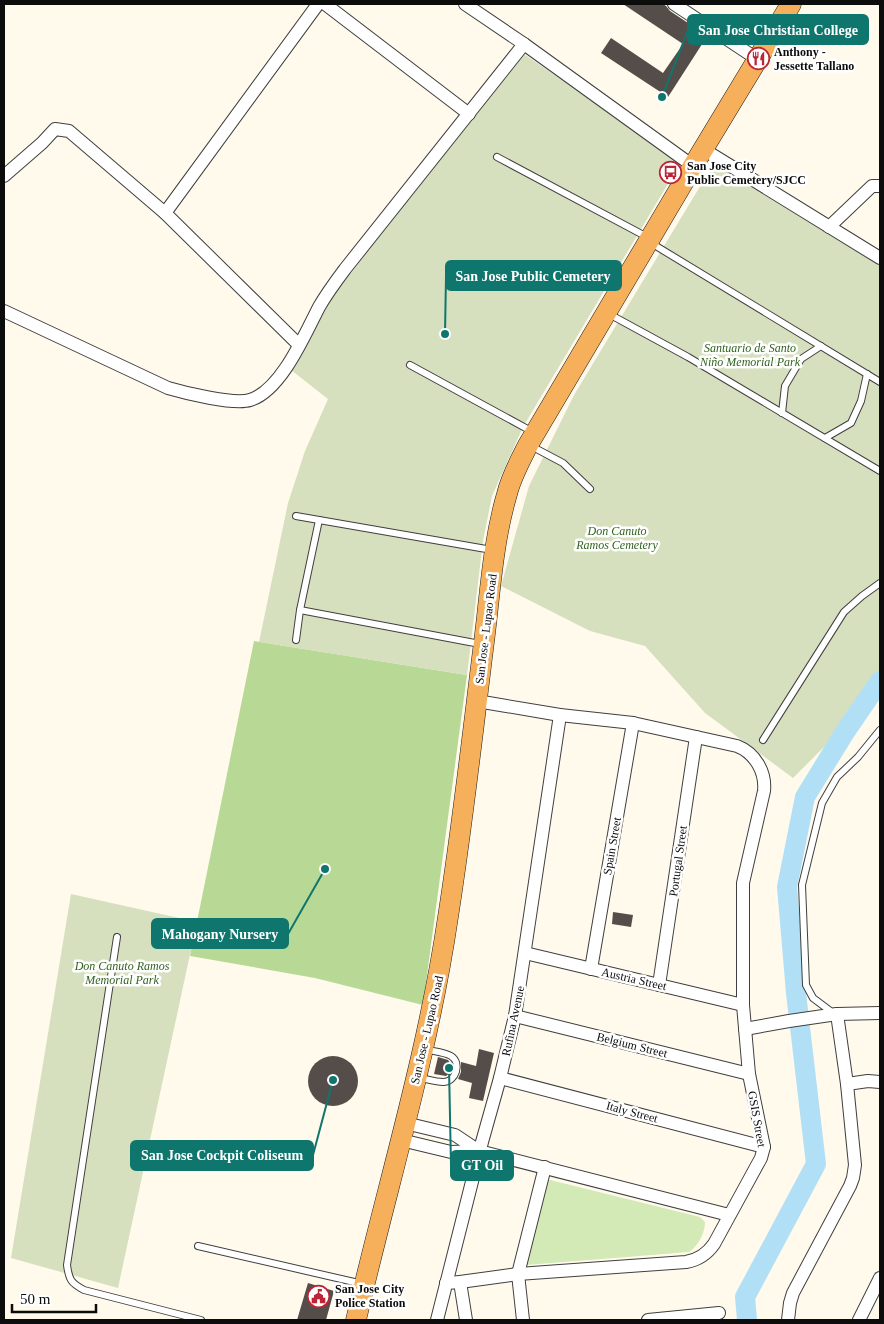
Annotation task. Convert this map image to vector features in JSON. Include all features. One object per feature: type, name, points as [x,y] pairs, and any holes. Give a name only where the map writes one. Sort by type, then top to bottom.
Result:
[{"type":"highway","name":"San Jose - Lupao Road","points":[[356,1320],[430,1020],[441,966],[496,551],[507,493],[516,469],[531,439],[791,4]]},
{"type":"street","points":[[165,213],[318,4]]},
{"type":"street","points":[[325,4],[469,114]]},
{"type":"street","points":[[465,4],[698,158],[829,227],[880,258]]},
{"type":"street","points":[[674,4],[757,59]]},
{"type":"street","points":[[4,311],[168,388],[231,401],[250,400],[276,383],[284,372],[321,304],[345,268],[524,44]]},
{"type":"street","points":[[4,176],[55,129],[69,130],[165,213],[299,345]]},
{"type":"street","points":[[829,227],[872,186],[880,186]]},
{"type":"street","points":[[477,702],[560,715],[633,723],[696,737]]},
{"type":"street","name":"Rufina Avenue","points":[[437,1320],[515,1016],[560,715]]},
{"type":"street","name":"Spain Street","points":[[591,969],[633,723]]},
{"type":"street","name":"GSIS Street","points":[[446,1283],[518,1274],[691,1262],[701,1258],[711,1248],[762,1158],[764,1147],[749,1074],[743,1005],[744,883],[765,784],[762,771],[750,753],[741,747],[696,737]]},
{"type":"street","name":"Portugal Street","points":[[659,985],[696,737]]},
{"type":"street","name":"Austria Street","points":[[525,953],[743,1005]]},
{"type":"street","points":[[745,1029],[836,1014],[880,1013]]},
{"type":"street","points":[[788,1320],[793,1294],[853,1178],[855,1165],[847,1084],[836,1014]]},
{"type":"street","name":"Belgium Street","points":[[515,1016],[749,1074]]},
{"type":"street","name":"Italy Street","points":[[500,1078],[764,1147]]},
{"type":"street","points":[[847,1084],[868,1081],[880,1082]]},
{"type":"street","points":[[403,1131],[451,1152],[479,1151],[729,1215]]},
{"type":"street","points":[[403,1131],[455,1134],[479,1151]]},
{"type":"street","points":[[523,1320],[518,1274],[545,1167]]},
{"type":"street","points":[[860,1320],[880,1278]]},
{"type":"street","points":[[460,1282],[466,1320]]},
{"type":"street","points":[[648,1320],[682,1319],[719,1314]]},
{"type":"lane","points":[[497,157],[649,240],[880,382]]},
{"type":"lane","points":[[606,312],[688,357],[880,470]]},
{"type":"lane","points":[[782,413],[785,386],[801,359],[821,346]]},
{"type":"lane","points":[[410,365],[531,439],[563,463],[590,489]]},
{"type":"lane","points":[[825,438],[851,423],[861,400],[867,374]]},
{"type":"lane","points":[[296,516],[496,551]]},
{"type":"lane","points":[[296,640],[300,610],[319,520]]},
{"type":"lane","points":[[763,740],[844,612],[880,583]]},
{"type":"lane","points":[[300,610],[484,645]]},
{"type":"lane","points":[[836,1014],[813,998],[806,985],[802,885],[822,803],[837,777],[858,757],[880,730]]},
{"type":"lane","points":[[117,937],[67,1265],[68,1275],[73,1284],[84,1290],[201,1320]]},
{"type":"lane","points":[[416,1077],[447,1082],[453,1077],[456,1070],[456,1062],[451,1055],[423,1048]]},
{"type":"lane","points":[[198,1246],[365,1284]]},
{"type":"green space","points":[[524,54],[681,162],[523,427],[492,496],[483,541],[467,675],[259,642],[288,503],[305,451],[328,399],[291,370],[331,298]]},
{"type":"green space","name":"Santuario de Santo Niño Memorial Park","points":[[716,160],[880,262],[880,691],[793,778],[705,713],[645,646],[590,631],[501,586],[529,486],[574,395]]},
{"type":"green space","points":[[254,641],[467,675],[423,1005],[315,978],[190,956]]},
{"type":"green space","name":"Don Canuto Ramos Memorial Park","points":[[71,894],[197,922],[118,1288],[11,1258]]},
{"type":"green space","points":[[546,1179],[700,1217],[705,1222],[704,1230],[698,1243],[689,1252],[526,1265]]},
{"type":"building","points":[[623,4],[663,4],[694,27],[692,29],[706,38],[668,97],[601,53],[611,38],[663,73],[683,44]]},
{"type":"building","points":[[613,912],[633,915],[631,927],[612,924]]},
{"type":"building","points":[[479,1049],[494,1053],[483,1101],[469,1098],[472,1083],[458,1079],[461,1072],[461,1062],[476,1066]]},
{"type":"building","points":[[328,1056],[338,1056],[351,1063],[358,1076],[358,1086],[351,1099],[338,1106],[328,1106],[319,1102],[312,1095],[308,1086],[308,1076],[312,1067],[319,1060]]},
{"type":"building","points":[[438,1057],[448,1060],[451,1064],[450,1073],[446,1076],[434,1074]]},
{"type":"building","name":"San Jose City Police Station","points":[[308,1283],[334,1291],[326,1320],[297,1320]]},
{"type":"waterway","points":[[747,1320],[745,1297],[816,1164],[796,993],[787,887],[805,797],[845,732],[880,681]]},
{"type":"place","name":"Anthony - Jessette Tallano","points":[[758,59]]},
{"type":"place","name":"San Jose Christian College","points":[[662,97]]},
{"type":"place","name":"San Jose City Public Cemetery/SJCC","points":[[671,173]]},
{"type":"place","name":"San Jose Public Cemetery","points":[[445,334]]},
{"type":"place","name":"Mahogany Nursery","points":[[325,869]]},
{"type":"place","name":"GT Oil","points":[[449,1068]]},
{"type":"place","name":"San Jose Cockpit Coliseum","points":[[333,1080]]},
{"type":"place","name":"San Jose City Police Station","points":[[319,1296]]},
{"type":"park label","name":"Don Canuto Ramos Cemetery","points":[[617,538]]}]
